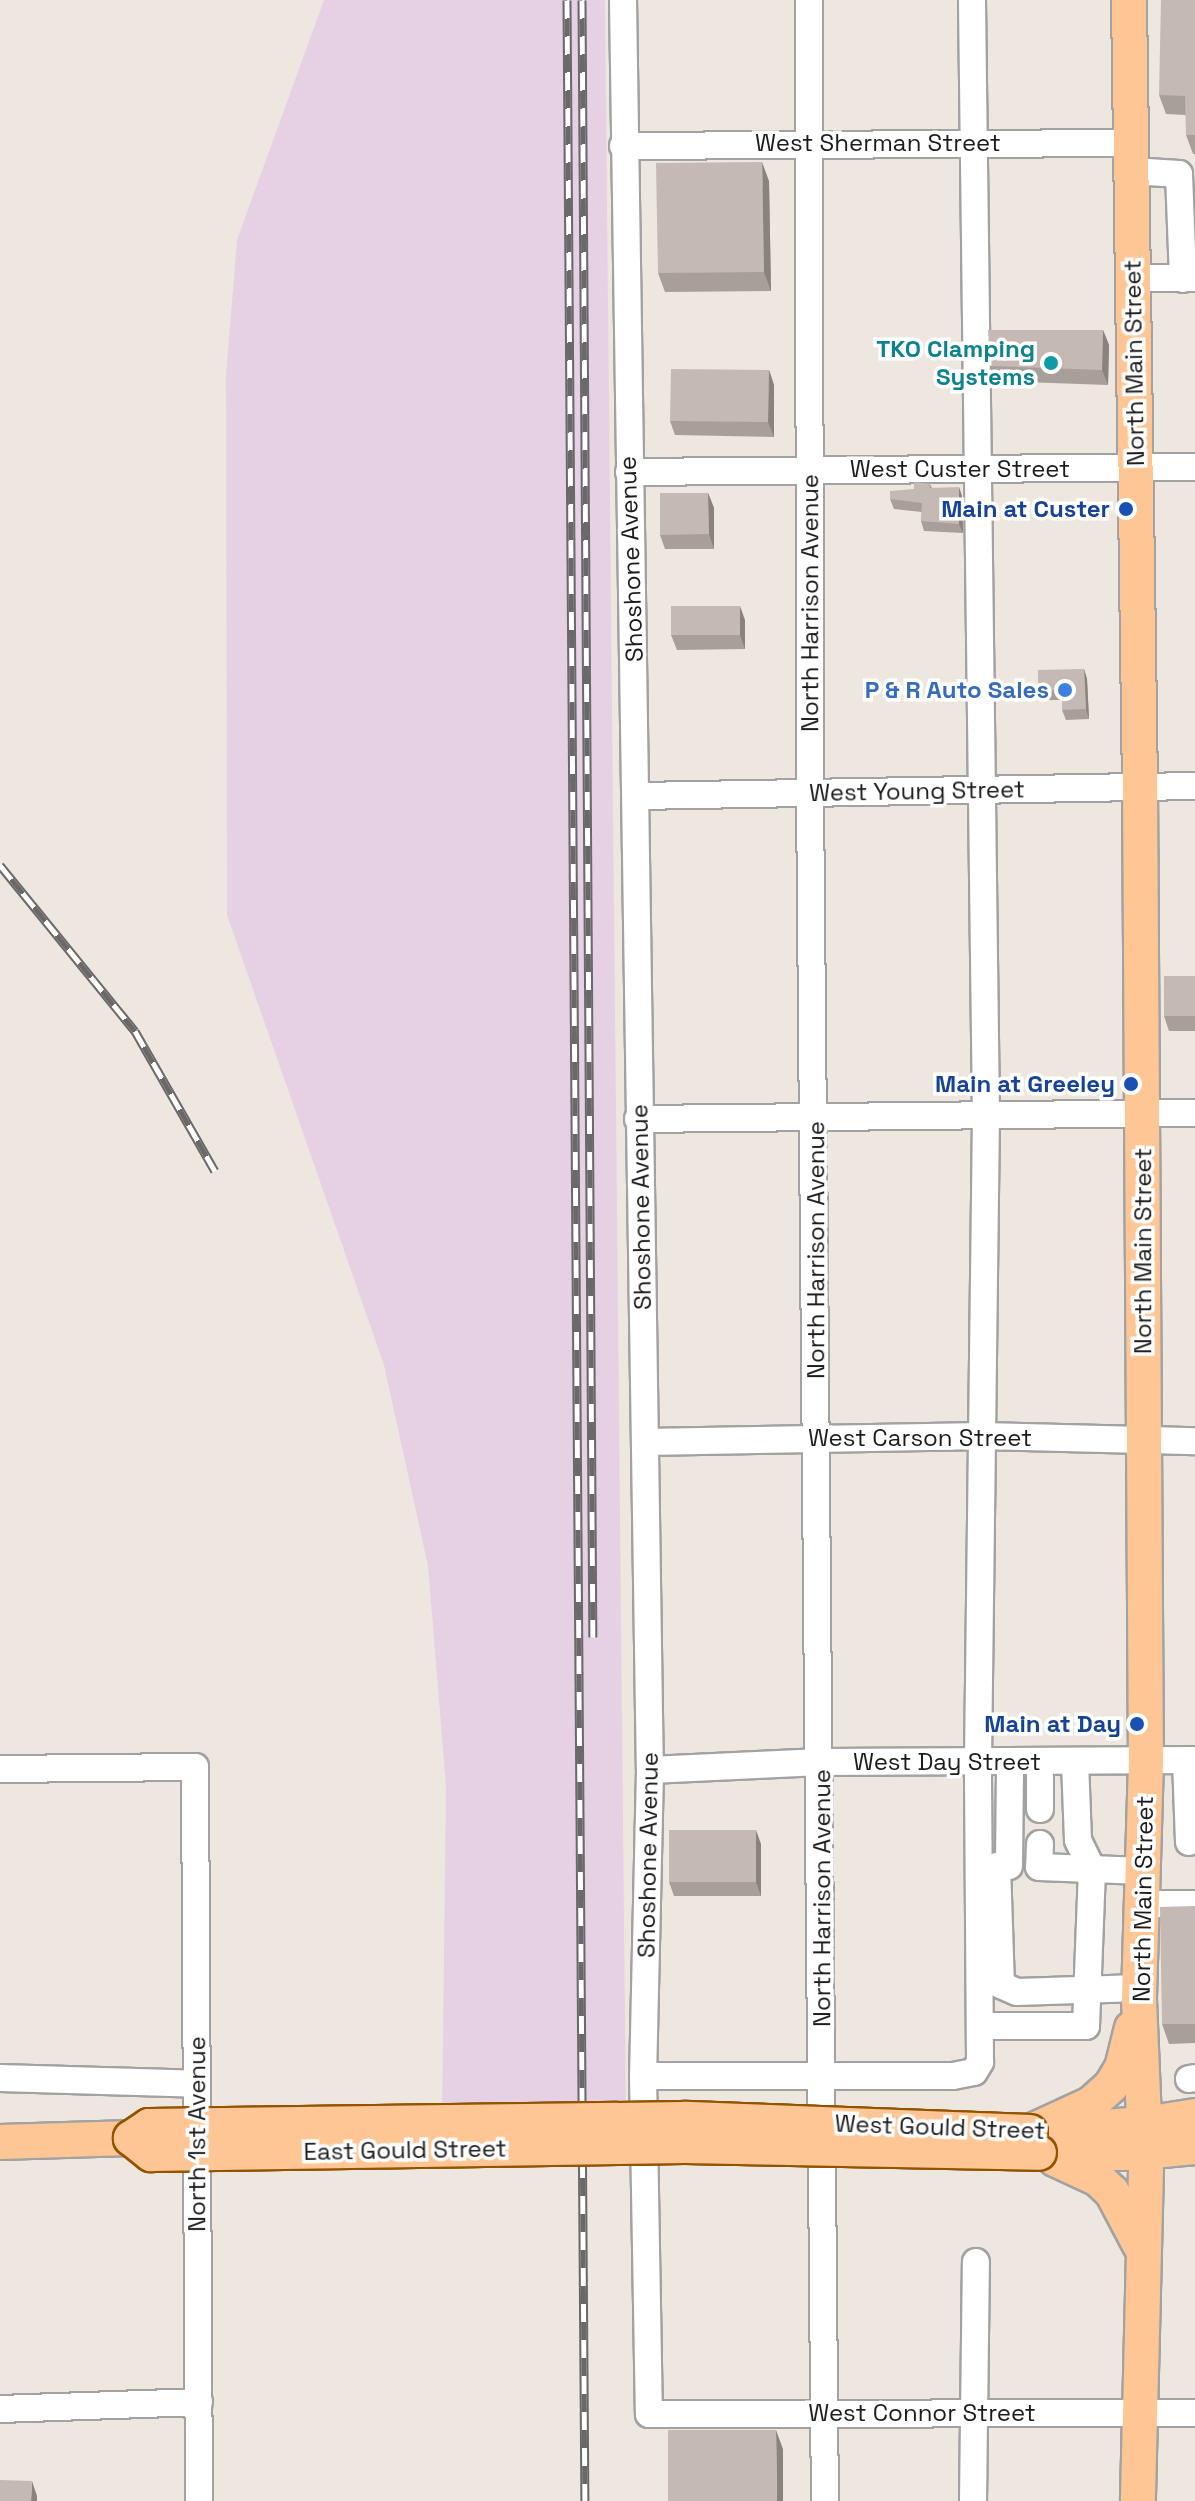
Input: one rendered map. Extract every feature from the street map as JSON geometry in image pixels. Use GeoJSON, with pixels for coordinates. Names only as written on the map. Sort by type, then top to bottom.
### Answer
{"type":"FeatureCollection","features":[{"type":"Feature","properties":{"kind":"main road","name":"North Main Street"},"geometry":{"type":"LineString","coordinates":[[1129,0],[1140,786],[1146,1761],[1139,1994],[1145,2138],[1138,2501]]}},
{"type":"Feature","properties":{"kind":"main road"},"geometry":{"type":"LineString","coordinates":[[1139,1994],[1122,2068],[1111,2086],[1091,2104],[1034,2143],[1098,2179],[1112,2192],[1126,2212],[1143,2253]]}},
{"type":"Feature","properties":{"kind":"main road","name":"West Gould Street"},"geometry":{"type":"LineString","coordinates":[[1145,2138],[1195,2116]]}},
{"type":"Feature","properties":{"kind":"main road","name":"East Gould Street"},"geometry":{"type":"LineString","coordinates":[[0,2142],[131,2138],[149,2126],[685,2132]]}},
{"type":"Feature","properties":{"kind":"main road","name":"West Gould Street"},"geometry":{"type":"LineString","coordinates":[[685,2132],[1034,2143],[1145,2138],[1195,2147]]}},
{"type":"Feature","properties":{"kind":"street","name":"Shoshone Avenue"},"geometry":{"type":"LineString","coordinates":[[623,0],[629,472],[638,796],[638,1119],[650,1770],[643,2076],[649,2414]]}},
{"type":"Feature","properties":{"kind":"street","name":"North Harrison Avenue"},"geometry":{"type":"LineString","coordinates":[[809,0],[810,792],[816,1115],[825,2501]]}},
{"type":"Feature","properties":{"kind":"street"},"geometry":{"type":"LineString","coordinates":[[972,0],[980,471],[979,792],[986,1116],[978,1761],[995,1866],[1001,1985],[1017,1992],[1089,1989],[1139,1994]]}},
{"type":"Feature","properties":{"kind":"street","name":"West Sherman Street"},"geometry":{"type":"LineString","coordinates":[[623,146],[974,143],[1132,157],[1179,174],[1189,279]]}},
{"type":"Feature","properties":{"kind":"street"},"geometry":{"type":"LineString","coordinates":[[1133,278],[1189,279]]}},
{"type":"Feature","properties":{"kind":"street","name":"West Custer Street"},"geometry":{"type":"LineString","coordinates":[[629,472],[1195,467]]}},
{"type":"Feature","properties":{"kind":"street","name":"West Young Street"},"geometry":{"type":"LineString","coordinates":[[638,796],[1195,786]]}},
{"type":"Feature","properties":{"kind":"street"},"geometry":{"type":"LineString","coordinates":[[638,1119],[1195,1113]]}},
{"type":"Feature","properties":{"kind":"street","name":"West Carson Street"},"geometry":{"type":"LineString","coordinates":[[645,1442],[983,1436],[1195,1441]]}},
{"type":"Feature","properties":{"kind":"street"},"geometry":{"type":"LineString","coordinates":[[1143,1873],[1192,1842],[1190,1760]]}},
{"type":"Feature","properties":{"kind":"street","name":"West Day Street"},"geometry":{"type":"LineString","coordinates":[[650,1770],[821,1762],[1190,1760]]}},
{"type":"Feature","properties":{"kind":"street"},"geometry":{"type":"LineString","coordinates":[[643,2076],[824,2078],[953,2076],[974,2072],[980,2062],[980,2026],[995,1866],[1010,1762]]}},
{"type":"Feature","properties":{"kind":"street"},"geometry":{"type":"LineString","coordinates":[[1040,1762],[1040,1809]]}},
{"type":"Feature","properties":{"kind":"street"},"geometry":{"type":"LineString","coordinates":[[980,2026],[1086,2026],[1092,1869],[1078,1840],[1075,1762]]}},
{"type":"Feature","properties":{"kind":"street","name":"North 1st Avenue"},"geometry":{"type":"LineString","coordinates":[[0,1769],[195,1767],[199,2501]]}},
{"type":"Feature","properties":{"kind":"street"},"geometry":{"type":"LineString","coordinates":[[995,1866],[1040,1856],[1092,1869],[1143,1873],[1195,1904]]}},
{"type":"Feature","properties":{"kind":"street"},"geometry":{"type":"LineString","coordinates":[[0,2078],[197,2084]]}},
{"type":"Feature","properties":{"kind":"street"},"geometry":{"type":"LineString","coordinates":[[973,2501],[971,2414],[976,2262]]}},
{"type":"Feature","properties":{"kind":"street"},"geometry":{"type":"LineString","coordinates":[[0,2409],[199,2402]]}},
{"type":"Feature","properties":{"kind":"street","name":"West Connor Street"},"geometry":{"type":"LineString","coordinates":[[649,2414],[824,2411],[1195,2413]]}},
{"type":"Feature","properties":{"kind":"shaded area"},"geometry":{"type":"Polygon","coordinates":[[[324,0],[605,0],[626,2119],[442,2122],[446,1786],[428,1566],[384,1365],[227,915],[226,375],[237,240],[324,0]]]}},
{"type":"Feature","properties":{"kind":"building"},"geometry":{"type":"Polygon","coordinates":[[[1161,0],[1195,0],[1195,135],[1186,135],[1185,96],[1159,95],[1161,0]]]}},
{"type":"Feature","properties":{"kind":"building"},"geometry":{"type":"Polygon","coordinates":[[[762,162],[764,272],[658,273],[656,163],[762,162]]]}},
{"type":"Feature","properties":{"kind":"building"},"geometry":{"type":"Polygon","coordinates":[[[988,330],[1103,330],[1102,370],[990,366],[988,330]]]}},
{"type":"Feature","properties":{"kind":"building"},"geometry":{"type":"Polygon","coordinates":[[[671,369],[769,370],[768,422],[670,421],[671,369]]]}},
{"type":"Feature","properties":{"kind":"building"},"geometry":{"type":"Polygon","coordinates":[[[914,482],[930,484],[930,488],[959,487],[959,524],[921,521],[922,503],[890,499],[890,491],[914,489],[914,482]]]}},
{"type":"Feature","properties":{"kind":"building"},"geometry":{"type":"Polygon","coordinates":[[[660,493],[708,493],[709,534],[660,535],[660,493]]]}},
{"type":"Feature","properties":{"kind":"building"},"geometry":{"type":"Polygon","coordinates":[[[671,606],[740,606],[740,635],[671,635],[671,606]]]}},
{"type":"Feature","properties":{"kind":"building","name":"P & R Auto Sales"},"geometry":{"type":"Polygon","coordinates":[[[1084,669],[1086,709],[1062,710],[1062,690],[1038,690],[1038,670],[1084,669]]]}},
{"type":"Feature","properties":{"kind":"building"},"geometry":{"type":"Polygon","coordinates":[[[1164,976],[1195,976],[1195,1016],[1164,1016],[1164,976]]]}},
{"type":"Feature","properties":{"kind":"building"},"geometry":{"type":"Polygon","coordinates":[[[669,1830],[756,1830],[756,1882],[669,1882],[669,1830]]]}},
{"type":"Feature","properties":{"kind":"building"},"geometry":{"type":"Polygon","coordinates":[[[1195,1906],[1195,2024],[1162,2024],[1160,1907],[1195,1906]]]}},
{"type":"Feature","properties":{"kind":"building"},"geometry":{"type":"Polygon","coordinates":[[[668,2430],[776,2430],[777,2501],[668,2501],[668,2430]]]}},
{"type":"Feature","properties":{"kind":"building"},"geometry":{"type":"Polygon","coordinates":[[[0,2480],[32,2481],[31,2501],[0,2501],[0,2480]]]}},
{"type":"Feature","properties":{"kind":"railway"},"geometry":{"type":"LineString","coordinates":[[567,0],[585,2501]]}},
{"type":"Feature","properties":{"kind":"railway"},"geometry":{"type":"LineString","coordinates":[[582,0],[593,1637]]}},
{"type":"Feature","properties":{"kind":"railway"},"geometry":{"type":"LineString","coordinates":[[0,865],[135,1031],[215,1171]]}},
{"type":"Feature","properties":{"kind":"place","name":"TKO Clamping Systems"},"geometry":{"type":"Point","coordinates":[1051,363]}},
{"type":"Feature","properties":{"kind":"place","name":"Main at Custer"},"geometry":{"type":"Point","coordinates":[1126,509]}},
{"type":"Feature","properties":{"kind":"place","name":"P & R Auto Sales"},"geometry":{"type":"Point","coordinates":[1065,690]}},
{"type":"Feature","properties":{"kind":"place","name":"Main at Greeley"},"geometry":{"type":"Point","coordinates":[1131,1084]}},
{"type":"Feature","properties":{"kind":"place","name":"Main at Day"},"geometry":{"type":"Point","coordinates":[1137,1724]}}]}
